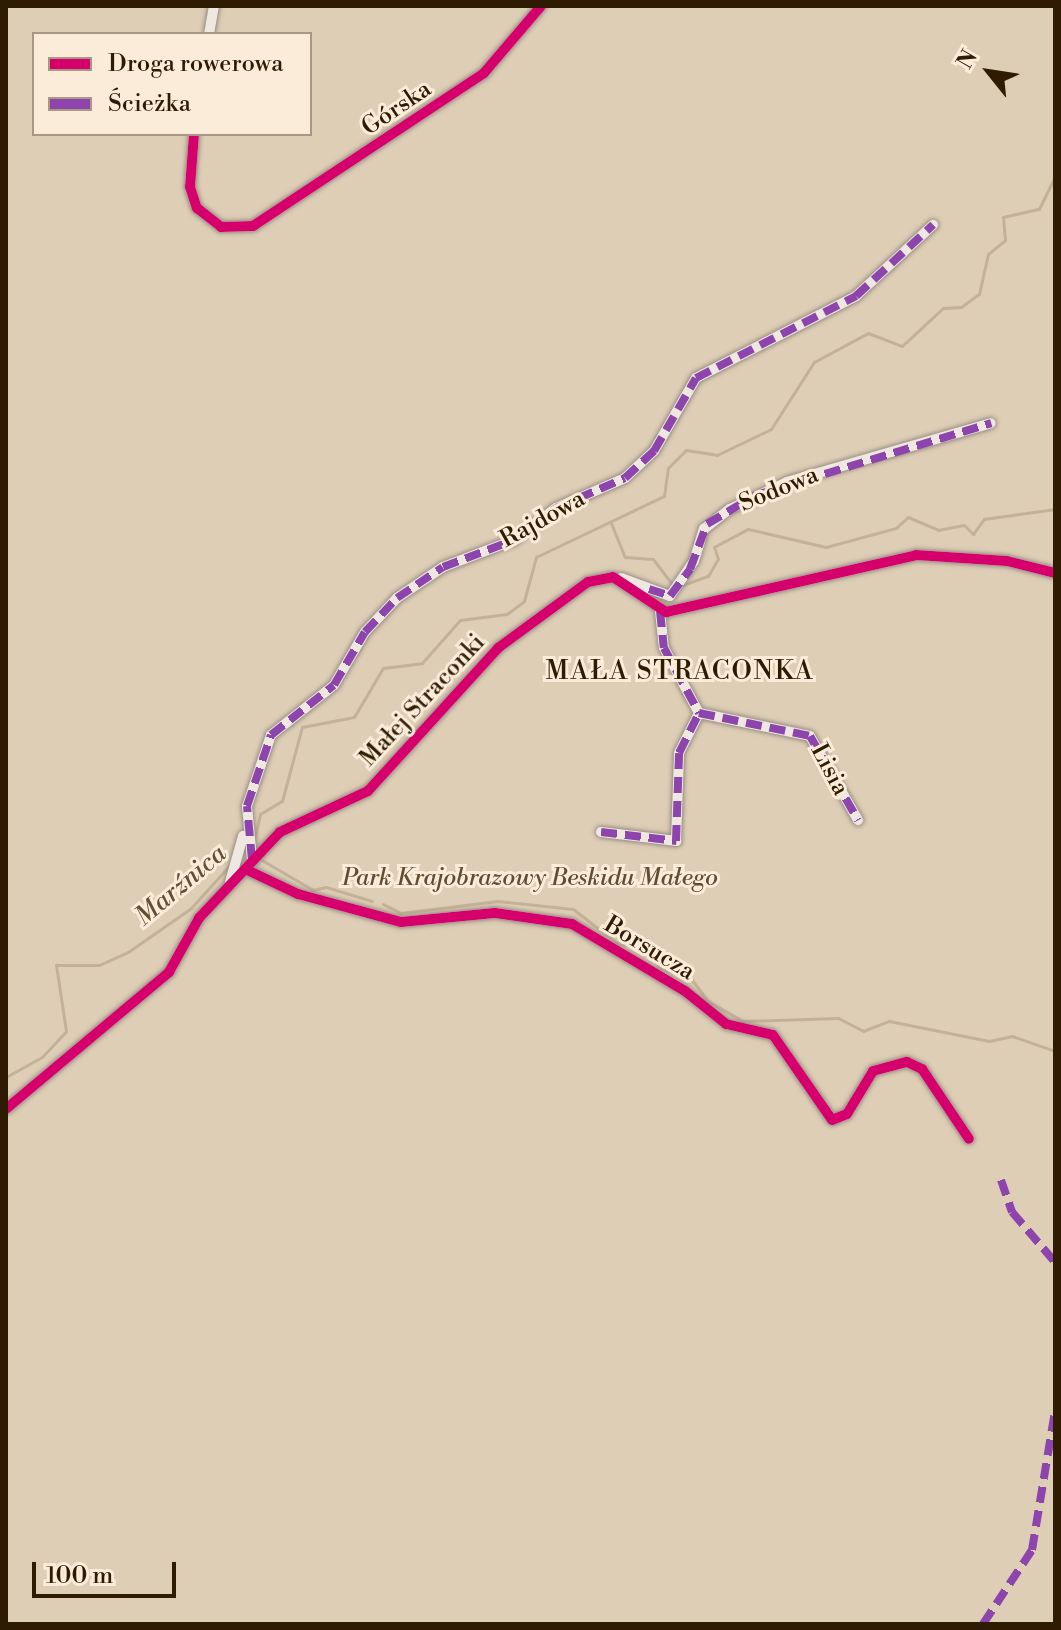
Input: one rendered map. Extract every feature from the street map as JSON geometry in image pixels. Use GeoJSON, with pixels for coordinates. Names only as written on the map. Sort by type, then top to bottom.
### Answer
{"type":"FeatureCollection","features":[{"type":"Feature","properties":{"kind":"street"},"geometry":{"type":"LineString","coordinates":[[209,32],[214,6]]}},
{"type":"Feature","properties":{"kind":"street","name":"Górska"},"geometry":{"type":"LineString","coordinates":[[194,136],[190,187],[197,208],[221,227],[253,226],[484,73],[541,6]]}},
{"type":"Feature","properties":{"kind":"street","name":"Rajdowa"},"geometry":{"type":"LineString","coordinates":[[230,884],[271,735],[334,685],[397,598],[443,567],[514,540],[556,508],[625,478],[654,451],[696,378],[856,296],[933,225]]}},
{"type":"Feature","properties":{"kind":"street","name":"Sodowa"},"geometry":{"type":"LineString","coordinates":[[613,577],[672,593],[686,576],[707,524],[756,495],[991,423]]}},
{"type":"Feature","properties":{"kind":"street"},"geometry":{"type":"LineString","coordinates":[[660,611],[916,555],[1007,561],[1055,573]]}},
{"type":"Feature","properties":{"kind":"street"},"geometry":{"type":"LineString","coordinates":[[601,832],[676,841],[679,753],[699,713],[664,648],[660,611],[613,577]]}},
{"type":"Feature","properties":{"kind":"street","name":"Małej Straconki"},"geometry":{"type":"LineString","coordinates":[[6,1109],[169,972],[230,884],[249,862],[292,824],[368,791],[498,648],[588,582],[613,577]]}},
{"type":"Feature","properties":{"kind":"street","name":"Lisia"},"geometry":{"type":"LineString","coordinates":[[699,713],[810,736],[858,820]]}},
{"type":"Feature","properties":{"kind":"street","name":"Rajdowa"},"geometry":{"type":"LineString","coordinates":[[246,833],[249,862]]}},
{"type":"Feature","properties":{"kind":"street","name":"Borsucza"},"geometry":{"type":"LineString","coordinates":[[249,862],[298,894],[401,922],[495,913],[572,924],[685,991],[726,1024],[773,1035],[832,1120],[847,1114],[873,1071],[907,1062],[922,1069],[969,1139]]}},
{"type":"Feature","properties":{"kind":"green space","name":"Park Krajobrazowy Beskidu Małego"},"geometry":{"type":"Polygon","coordinates":[[[6,6],[1055,6],[1055,1624],[6,1624],[6,6]]]}},
{"type":"Feature","properties":{"kind":"waterway","name":"Marźnica"},"geometry":{"type":"LineString","coordinates":[[1055,129],[1055,138]]}},
{"type":"Feature","properties":{"kind":"waterway","name":"Marźnica"},"geometry":{"type":"LineString","coordinates":[[255,836],[260,814],[282,801],[302,727],[354,717],[383,668],[422,663],[460,620],[507,614],[524,601],[536,557],[664,496],[668,468],[686,450],[717,455],[771,429],[814,362],[868,333],[902,346],[943,308],[961,307],[979,294],[988,254],[1005,240],[1003,217],[1039,209],[1055,176]]}},
{"type":"Feature","properties":{"kind":"waterway"},"geometry":{"type":"LineString","coordinates":[[680,586],[708,576],[718,559],[714,547],[748,529],[826,547],[896,528],[908,517],[938,530],[964,525],[973,534],[984,519],[1055,509]]}},
{"type":"Feature","properties":{"kind":"waterway"},"geometry":{"type":"LineString","coordinates":[[611,523],[625,557],[653,559],[672,584]]}},
{"type":"Feature","properties":{"kind":"waterway"},"geometry":{"type":"LineString","coordinates":[[260,859],[313,890],[326,887],[372,901]]}},
{"type":"Feature","properties":{"kind":"waterway","name":"Marźnica"},"geometry":{"type":"LineString","coordinates":[[6,1077],[42,1057],[66,1031],[56,965],[99,965],[128,952],[191,908],[230,865]]}},
{"type":"Feature","properties":{"kind":"waterway"},"geometry":{"type":"LineString","coordinates":[[383,904],[401,913],[497,901],[573,909],[617,943],[651,951],[658,967],[692,980],[708,1001],[742,1021],[838,1018],[863,1031],[889,1021],[989,1041],[1012,1036],[1055,1051]]}},
{"type":"Feature","properties":{"kind":"marked path"},"geometry":{"type":"LineString","coordinates":[[252,860],[247,806],[271,735],[334,685],[365,632],[397,598],[443,567],[514,540],[556,508],[625,478],[654,451],[696,378],[856,296],[933,225]]}},
{"type":"Feature","properties":{"kind":"marked path"},"geometry":{"type":"LineString","coordinates":[[649,589],[670,596],[690,569],[707,524],[756,495],[991,423]]}},
{"type":"Feature","properties":{"kind":"marked path"},"geometry":{"type":"LineString","coordinates":[[660,611],[664,648],[699,713],[810,736],[858,820]]}},
{"type":"Feature","properties":{"kind":"marked path"},"geometry":{"type":"LineString","coordinates":[[601,832],[676,841],[679,753],[699,713]]}},
{"type":"Feature","properties":{"kind":"marked path"},"geometry":{"type":"LineString","coordinates":[[1001,1180],[1012,1212],[1055,1262]]}},
{"type":"Feature","properties":{"kind":"marked path"},"geometry":{"type":"LineString","coordinates":[[983,1624],[1032,1550],[1055,1411]]}},
{"type":"Feature","properties":{"kind":"cycle path"},"geometry":{"type":"LineString","coordinates":[[194,136],[190,187],[197,208],[221,227],[253,226],[484,73],[541,6]]}},
{"type":"Feature","properties":{"kind":"cycle path"},"geometry":{"type":"LineString","coordinates":[[6,1109],[169,972],[199,918],[280,832],[368,791],[498,648],[588,582],[613,577],[666,612],[916,555],[1007,561],[1055,573]]}},
{"type":"Feature","properties":{"kind":"cycle path"},"geometry":{"type":"LineString","coordinates":[[245,869],[298,894],[401,922],[495,913],[572,924],[685,991],[726,1024],[773,1035],[832,1120],[847,1114],[873,1071],[907,1062],[922,1069],[969,1139]]}},
{"type":"Feature","properties":{"kind":"district","name":"MAŁA STRACONKA"},"geometry":{"type":"Point","coordinates":[680,672]}}]}
